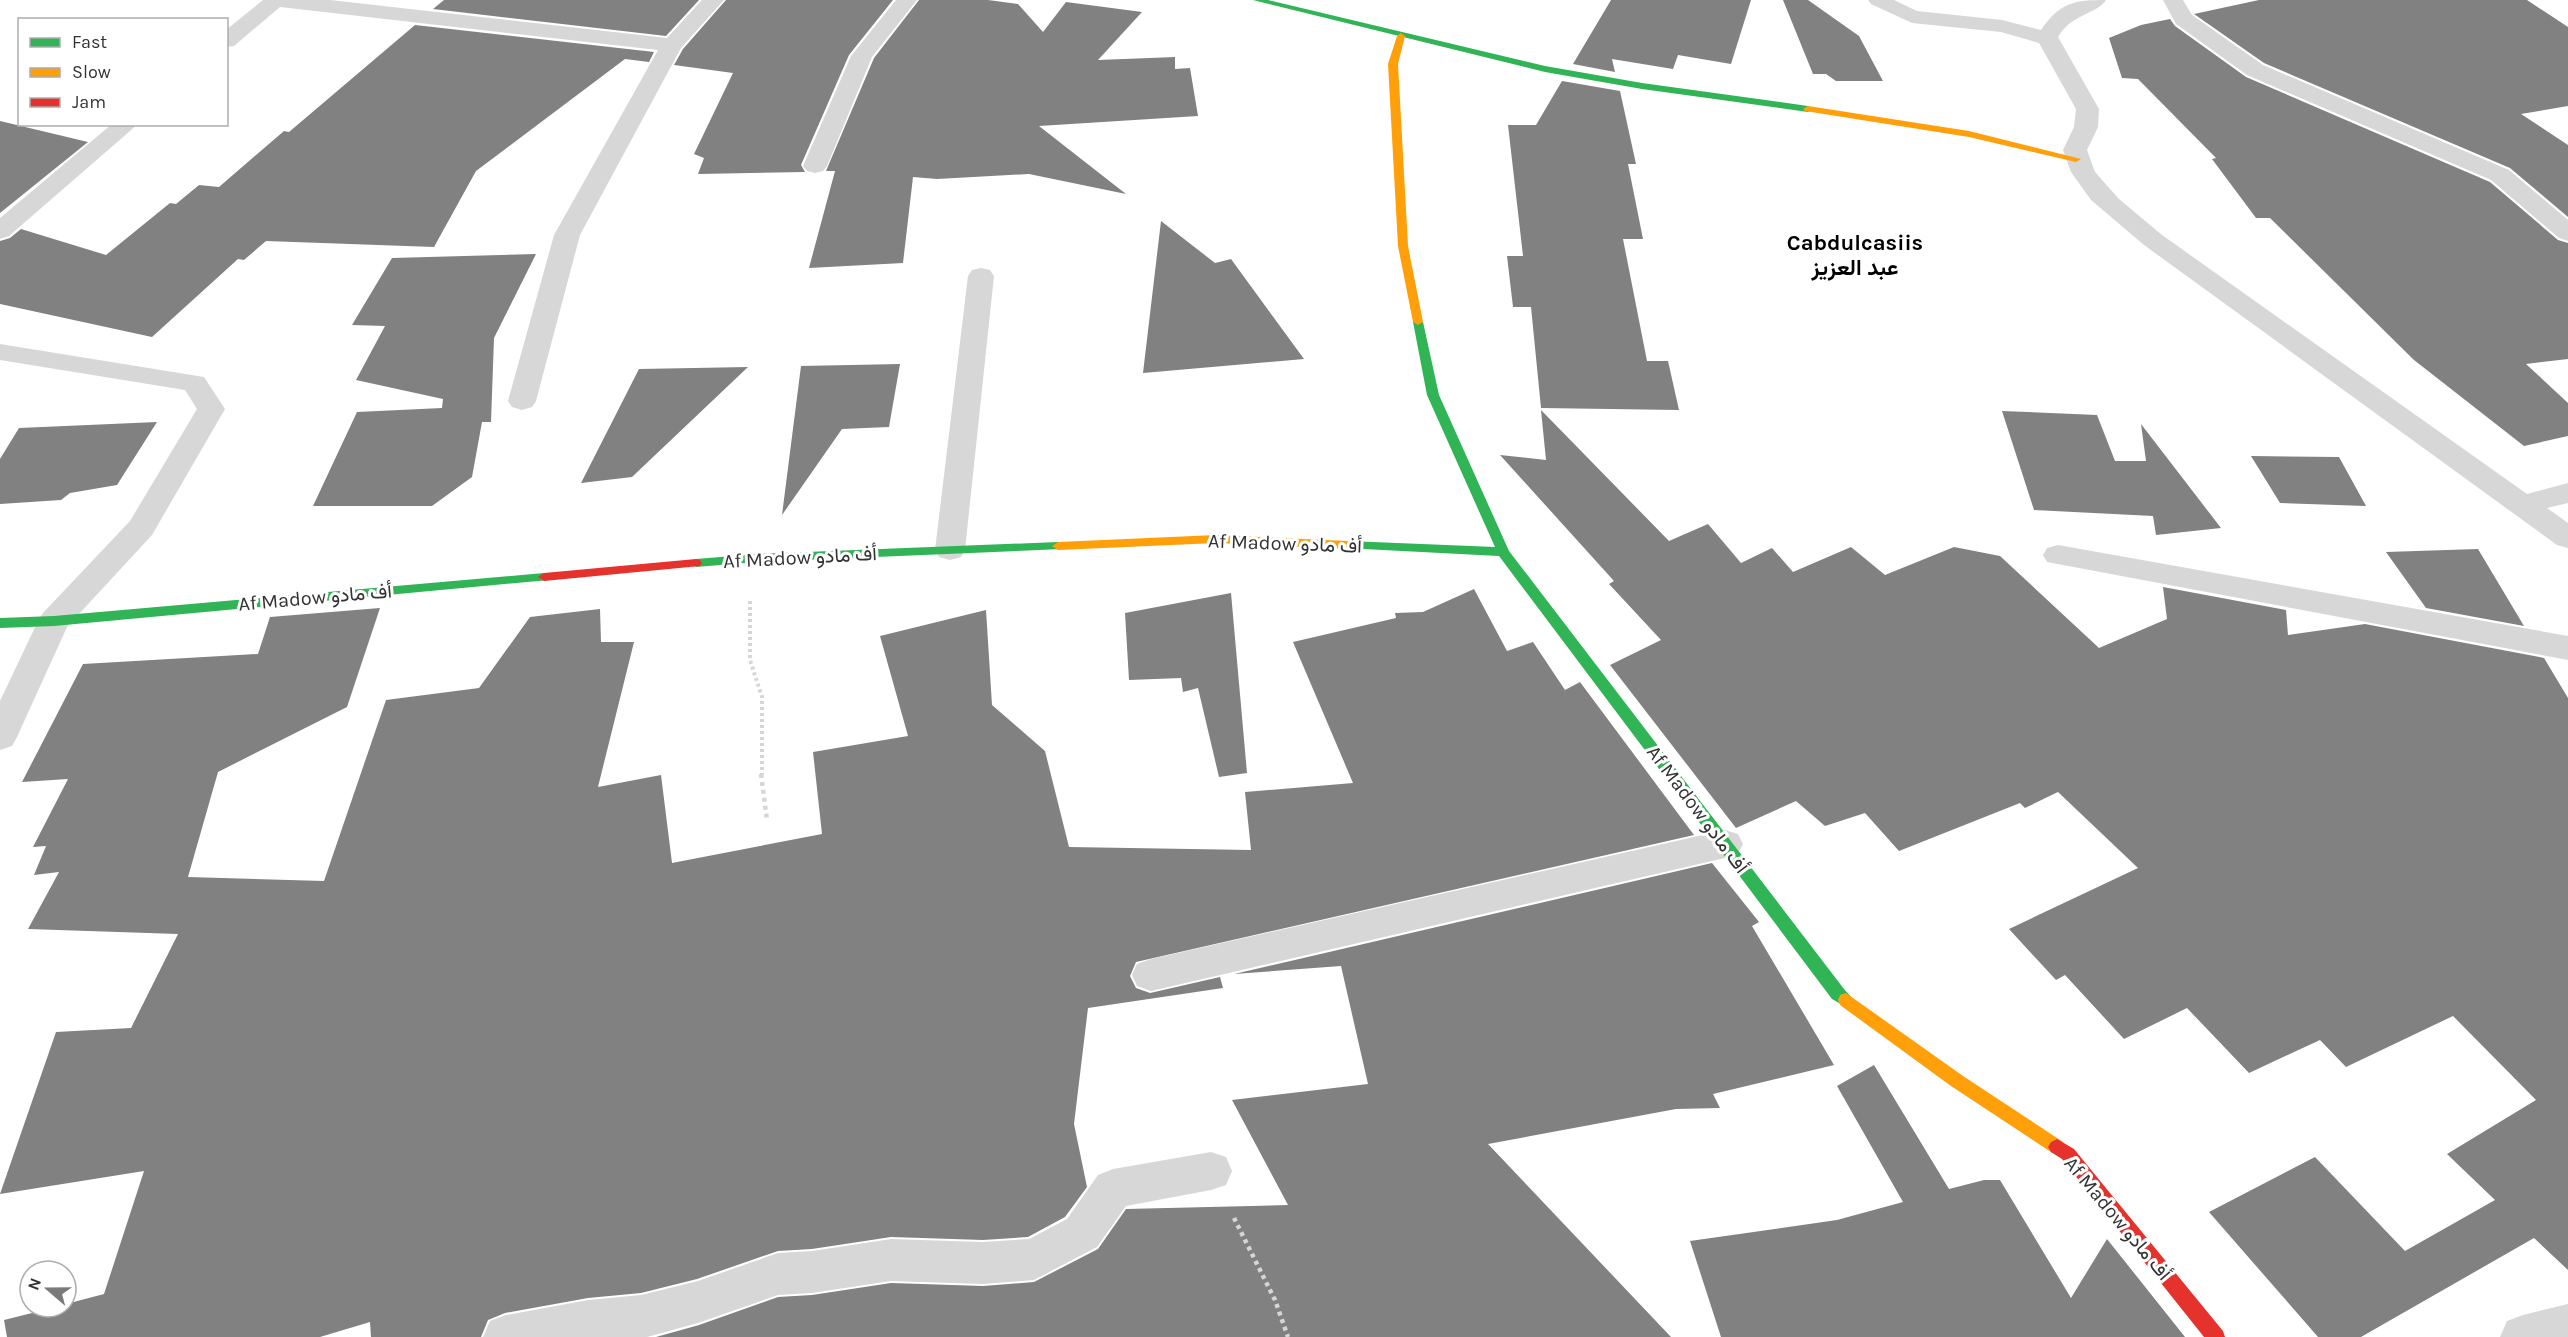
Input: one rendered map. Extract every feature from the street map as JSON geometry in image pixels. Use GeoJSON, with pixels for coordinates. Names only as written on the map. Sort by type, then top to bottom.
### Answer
{"type":"FeatureCollection","features":[{"type":"Feature","properties":{"kind":"street"},"geometry":{"type":"LineString","coordinates":[[228,40],[275,0],[672,45]]}},
{"type":"Feature","properties":{"kind":"street"},"geometry":{"type":"LineString","coordinates":[[522,401],[567,235],[672,45],[714,0]]}},
{"type":"Feature","properties":{"kind":"street"},"geometry":{"type":"LineString","coordinates":[[815,166],[862,56],[907,0]]}},
{"type":"Feature","properties":{"kind":"street"},"geometry":{"type":"LineString","coordinates":[[1257,0],[1515,63],[1581,76],[1911,125],[2020,144],[2076,159]]}},
{"type":"Feature","properties":{"kind":"street"},"geometry":{"type":"LineString","coordinates":[[1878,0],[1912,17],[2002,26],[2047,38],[2057,49],[2062,65],[2077,85],[2086,106],[2086,127],[2077,139],[2076,159],[2088,180],[2111,204],[2153,240],[2568,538]]}},
{"type":"Feature","properties":{"kind":"street"},"geometry":{"type":"LineString","coordinates":[[2047,38],[2054,23],[2096,0]]}},
{"type":"Feature","properties":{"kind":"street"},"geometry":{"type":"LineString","coordinates":[[2173,0],[2184,19],[2255,70],[2500,176],[2568,233]]}},
{"type":"Feature","properties":{"kind":"street"},"geometry":{"type":"LineString","coordinates":[[1401,36],[1393,63],[1405,258],[1433,395],[1503,552]]}},
{"type":"Feature","properties":{"kind":"street"},"geometry":{"type":"LineString","coordinates":[[0,231],[125,126]]}},
{"type":"Feature","properties":{"kind":"street"},"geometry":{"type":"LineString","coordinates":[[951,550],[981,276]]}},
{"type":"Feature","properties":{"kind":"street"},"geometry":{"type":"LineString","coordinates":[[0,352],[194,383],[211,409],[141,528],[54,621],[0,737]]}},
{"type":"Feature","properties":{"kind":"street"},"geometry":{"type":"LineString","coordinates":[[2524,505],[2568,493]]}},
{"type":"Feature","properties":{"kind":"street","name":"Af Madow أف مادو"},"geometry":{"type":"LineString","coordinates":[[0,623],[54,621],[756,558],[1216,539],[1503,552],[1838,994],[1957,1081],[2068,1154],[2216,1337]]}},
{"type":"Feature","properties":{"kind":"street"},"geometry":{"type":"LineString","coordinates":[[2058,555],[2568,648]]}},
{"type":"Feature","properties":{"kind":"street"},"geometry":{"type":"LineString","coordinates":[[1151,975],[1725,844]]}},
{"type":"Feature","properties":{"kind":"street"},"geometry":{"type":"LineString","coordinates":[[506,1337],[588,1323],[641,1317],[698,1302],[778,1274],[812,1272],[891,1260],[983,1263],[1034,1259],[1082,1233],[1113,1189],[1211,1171]]}},
{"type":"Feature","properties":{"kind":"street"},"geometry":{"type":"LineString","coordinates":[[2523,1337],[2568,1326]]}},
{"type":"Feature","properties":{"kind":"path"},"geometry":{"type":"LineString","coordinates":[[756,558],[750,598],[750,660],[762,697],[760,762],[767,820]]}},
{"type":"Feature","properties":{"kind":"path"},"geometry":{"type":"LineString","coordinates":[[1211,1171],[1275,1300],[1288,1337]]}},
{"type":"Feature","properties":{"kind":"building"},"geometry":{"type":"Polygon","coordinates":[[[444,0],[699,0],[666,36],[433,9],[444,0]]]}},
{"type":"Feature","properties":{"kind":"building"},"geometry":{"type":"Polygon","coordinates":[[[726,0],[893,0],[849,55],[801,165],[805,172],[698,174],[704,158],[694,154],[733,73],[674,65],[683,49],[726,0]]]}},
{"type":"Feature","properties":{"kind":"building"},"geometry":{"type":"Polygon","coordinates":[[[919,0],[988,0],[1018,4],[1043,32],[1066,2],[1142,12],[1098,60],[1175,57],[1175,69],[1190,68],[1198,116],[1039,126],[1126,194],[1029,174],[937,179],[913,177],[903,263],[809,268],[835,171],[826,171],[874,58],[919,0]]]}},
{"type":"Feature","properties":{"kind":"building"},"geometry":{"type":"Polygon","coordinates":[[[1611,0],[1751,0],[1731,64],[1678,55],[1673,69],[1612,59],[1615,72],[1573,64],[1611,0]]]}},
{"type":"Feature","properties":{"kind":"building"},"geometry":{"type":"Polygon","coordinates":[[[1783,0],[1808,0],[1859,36],[1883,81],[1836,81],[1826,74],[1813,74],[1783,0]]]}},
{"type":"Feature","properties":{"kind":"building"},"geometry":{"type":"Polygon","coordinates":[[[2259,0],[2527,0],[2568,27],[2568,106],[2521,114],[2568,145],[2568,217],[2510,168],[2264,63],[2194,14],[2259,0]]]}},
{"type":"Feature","properties":{"kind":"building"},"geometry":{"type":"Polygon","coordinates":[[[2170,19],[2175,26],[2246,77],[2490,182],[2558,240],[2568,243],[2568,359],[2526,364],[2568,403],[2568,436],[2524,446],[2414,360],[2270,218],[2256,218],[2212,159],[2216,158],[2138,79],[2122,78],[2109,38],[2141,25],[2170,19]]]}},
{"type":"Feature","properties":{"kind":"building"},"geometry":{"type":"Polygon","coordinates":[[[415,25],[654,52],[649,62],[625,59],[476,171],[434,247],[266,241],[244,260],[238,259],[152,337],[0,304],[0,241],[10,238],[21,229],[106,255],[170,203],[176,204],[199,185],[219,187],[284,131],[289,132],[415,25]]]}},
{"type":"Feature","properties":{"kind":"building"},"geometry":{"type":"Polygon","coordinates":[[[1562,81],[1620,91],[1636,164],[1628,164],[1643,239],[1623,239],[1647,361],[1668,361],[1679,410],[1541,408],[1531,307],[1513,307],[1507,256],[1523,256],[1508,125],[1536,125],[1562,81]]]}},
{"type":"Feature","properties":{"kind":"building"},"geometry":{"type":"Polygon","coordinates":[[[0,121],[88,142],[0,213],[0,121]]]}},
{"type":"Feature","properties":{"kind":"building"},"geometry":{"type":"Polygon","coordinates":[[[1161,221],[1215,263],[1231,259],[1304,359],[1143,373],[1161,221]]]}},
{"type":"Feature","properties":{"kind":"building"},"geometry":{"type":"Polygon","coordinates":[[[536,254],[494,338],[491,422],[482,422],[472,477],[432,506],[313,506],[357,412],[442,408],[443,399],[356,380],[385,326],[352,325],[392,258],[536,254]]]}},
{"type":"Feature","properties":{"kind":"building"},"geometry":{"type":"Polygon","coordinates":[[[900,364],[889,427],[842,429],[782,515],[801,366],[900,364]]]}},
{"type":"Feature","properties":{"kind":"building"},"geometry":{"type":"Polygon","coordinates":[[[748,367],[632,477],[581,483],[639,369],[748,367]]]}},
{"type":"Feature","properties":{"kind":"building"},"geometry":{"type":"Polygon","coordinates":[[[1541,410],[1669,541],[1708,524],[1741,563],[1772,548],[1793,572],[1851,547],[1885,575],[1954,547],[2000,556],[2099,648],[2167,619],[2163,587],[2286,610],[2288,635],[2365,624],[2544,658],[2568,698],[2568,1270],[2534,1238],[2361,1337],[2318,1337],[2209,1212],[2315,1157],[2405,1251],[2495,1200],[2447,1154],[2536,1100],[2453,1016],[2346,1067],[2320,1040],[2249,1073],[2187,1008],[2124,1039],[2065,975],[2056,980],[2009,929],[2138,868],[2058,792],[2025,808],[2020,803],[1899,851],[1865,813],[1825,826],[1796,801],[1736,828],[1610,665],[1661,640],[1609,584],[1614,581],[1500,455],[1546,460],[1541,410]]]}},
{"type":"Feature","properties":{"kind":"building"},"geometry":{"type":"Polygon","coordinates":[[[2002,411],[2097,415],[2115,461],[2146,461],[2141,424],[2221,528],[2156,535],[2153,516],[2034,510],[2002,411]]]}},
{"type":"Feature","properties":{"kind":"building"},"geometry":{"type":"Polygon","coordinates":[[[157,422],[117,485],[70,493],[61,500],[0,504],[0,459],[19,428],[157,422]]]}},
{"type":"Feature","properties":{"kind":"building"},"geometry":{"type":"Polygon","coordinates":[[[2251,456],[2339,457],[2366,506],[2280,503],[2251,456]]]}},
{"type":"Feature","properties":{"kind":"building"},"geometry":{"type":"Polygon","coordinates":[[[2478,549],[2524,626],[2426,608],[2386,552],[2478,549]]]}},
{"type":"Feature","properties":{"kind":"building"},"geometry":{"type":"Polygon","coordinates":[[[1474,589],[1507,651],[1533,642],[1565,690],[1580,682],[1694,835],[1136,962],[1130,976],[1136,988],[1150,993],[1220,977],[1223,988],[1088,1008],[1074,1124],[1087,1187],[1065,1217],[1028,1237],[983,1240],[891,1237],[812,1249],[778,1251],[697,1279],[641,1293],[588,1298],[505,1313],[488,1320],[481,1337],[371,1337],[370,1322],[320,1337],[7,1337],[4,1320],[18,1316],[18,1319],[78,1319],[78,1301],[104,1294],[144,1171],[0,1194],[56,1032],[131,1028],[178,934],[28,929],[59,872],[34,875],[46,846],[33,847],[68,779],[22,782],[83,664],[258,654],[270,617],[380,608],[347,707],[218,772],[188,877],[324,881],[386,700],[479,688],[530,617],[600,609],[601,642],[634,642],[598,787],[661,775],[672,863],[822,834],[813,752],[908,736],[880,636],[986,610],[992,705],[1045,751],[1069,847],[1251,850],[1245,792],[1353,783],[1293,642],[1396,618],[1395,613],[1423,612],[1474,589]]]}},
{"type":"Feature","properties":{"kind":"building"},"geometry":{"type":"Polygon","coordinates":[[[1231,593],[1247,773],[1219,777],[1198,688],[1183,692],[1181,678],[1129,680],[1125,613],[1231,593]]]}},
{"type":"Feature","properties":{"kind":"building"},"geometry":{"type":"Polygon","coordinates":[[[1712,863],[1759,922],[1752,926],[1834,1065],[1713,1094],[1720,1108],[1676,1109],[1488,1144],[1671,1337],[656,1337],[699,1325],[778,1297],[812,1295],[891,1283],[983,1286],[1034,1282],[1098,1249],[1126,1209],[1288,1205],[1232,1100],[1368,1084],[1341,966],[1234,974],[1712,863]]]}},
{"type":"Feature","properties":{"kind":"building"},"geometry":{"type":"Polygon","coordinates":[[[1874,1065],[1949,1189],[1984,1180],[2000,1180],[2071,1298],[2107,1239],[2185,1337],[1721,1337],[1690,1241],[1837,1220],[1903,1202],[1837,1086],[1874,1065]]]}},
{"type":"Feature","properties":{"kind":"traffic: fast"},"geometry":{"type":"LineString","coordinates":[[1257,0],[1545,69],[1642,86],[1808,109]]}},
{"type":"Feature","properties":{"kind":"traffic: fast"},"geometry":{"type":"LineString","coordinates":[[1418,322],[1433,395],[1503,552],[1838,994],[1846,1000]]}},
{"type":"Feature","properties":{"kind":"traffic: fast"},"geometry":{"type":"LineString","coordinates":[[1348,545],[1503,552]]}},
{"type":"Feature","properties":{"kind":"traffic: fast"},"geometry":{"type":"LineString","coordinates":[[696,563],[757,558],[1058,546]]}},
{"type":"Feature","properties":{"kind":"traffic: fast"},"geometry":{"type":"LineString","coordinates":[[0,623],[54,621],[544,577]]}},
{"type":"Feature","properties":{"kind":"traffic: slow"},"geometry":{"type":"LineString","coordinates":[[1401,36],[1393,64],[1403,246],[1418,322]]}},
{"type":"Feature","properties":{"kind":"traffic: slow"},"geometry":{"type":"LineString","coordinates":[[1808,109],[1969,134],[2076,159]]}},
{"type":"Feature","properties":{"kind":"traffic: slow"},"geometry":{"type":"LineString","coordinates":[[1058,546],[1216,539],[1348,545]]}},
{"type":"Feature","properties":{"kind":"traffic: slow"},"geometry":{"type":"LineString","coordinates":[[1846,1000],[1957,1081],[2057,1147]]}},
{"type":"Feature","properties":{"kind":"traffic: jam"},"geometry":{"type":"LineString","coordinates":[[544,577],[696,563]]}},
{"type":"Feature","properties":{"kind":"traffic: jam"},"geometry":{"type":"LineString","coordinates":[[2057,1147],[2068,1154],[2216,1337]]}},
{"type":"Feature","properties":{"kind":"district","name":"Cabdulcasiis عبد العزيز"},"geometry":{"type":"Point","coordinates":[1855,254]}}]}
